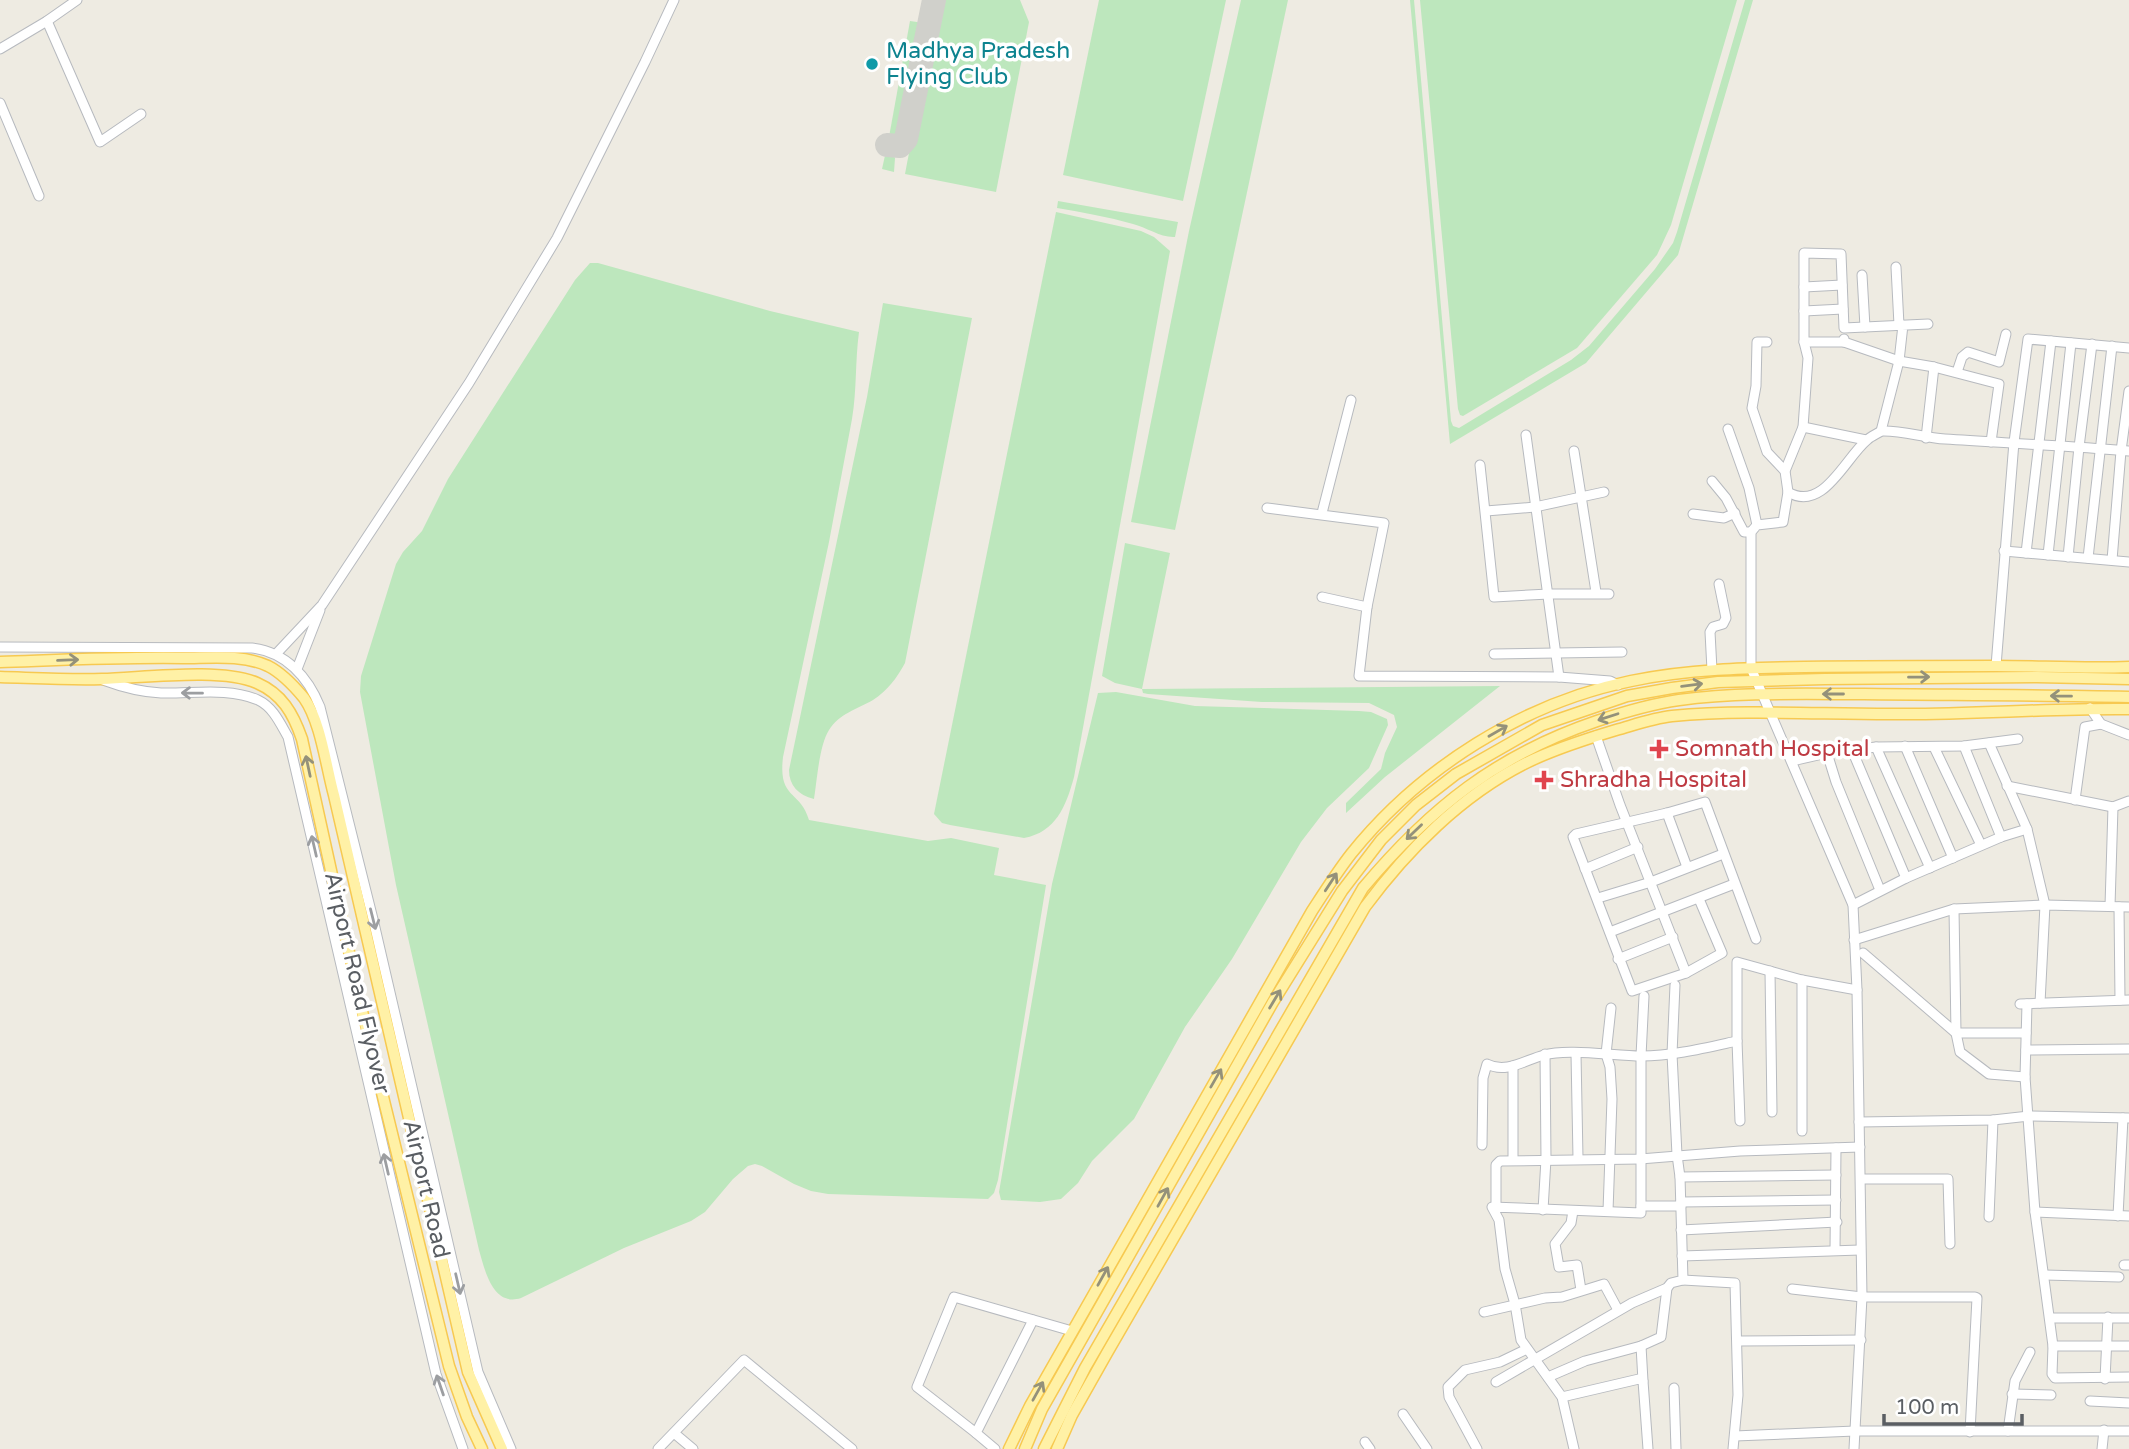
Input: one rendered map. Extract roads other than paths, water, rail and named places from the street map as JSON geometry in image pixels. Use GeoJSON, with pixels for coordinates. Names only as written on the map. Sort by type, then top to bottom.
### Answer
{"type":"FeatureCollection","features":[{"type":"Feature","properties":{"kind":"main road","name":"Airport Road"},"geometry":{"type":"LineString","coordinates":[[0,662],[225,658],[250,660],[268,667],[292,684],[312,711],[468,1372],[502,1449]]}},
{"type":"Feature","properties":{"kind":"main road"},"geometry":{"type":"LineString","coordinates":[[1009,1449],[1030,1406],[1342,891],[1381,840],[1416,805],[1456,774],[1542,725],[1644,692],[1718,682],[1953,672],[1996,666],[2129,667]]}},
{"type":"Feature","properties":{"kind":"main road"},"geometry":{"type":"LineString","coordinates":[[1025,1449],[1074,1336],[1312,911],[1352,853],[1390,811],[1422,783],[1479,743],[1534,712],[1618,685],[1673,674],[1712,670],[1751,668],[1953,672],[2125,679]]}},
{"type":"Feature","properties":{"kind":"main road","name":"Airport Road Flyover"},"geometry":{"type":"LineString","coordinates":[[100,679],[232,676],[254,681],[271,690],[295,718],[302,739],[362,1011],[449,1366],[467,1417],[482,1449]]}},
{"type":"Feature","properties":{"kind":"main road"},"geometry":{"type":"LineString","coordinates":[[0,677],[100,679]]}},
{"type":"Feature","properties":{"kind":"main road"},"geometry":{"type":"LineString","coordinates":[[1057,1449],[1090,1371],[1363,888],[1417,828],[1487,772],[1536,744],[1566,732],[1648,705],[1716,696],[2127,701]]}},
{"type":"Feature","properties":{"kind":"main road"},"geometry":{"type":"LineString","coordinates":[[1044,1449],[1064,1406],[1090,1371],[1365,907],[1399,862],[1461,806],[1513,770],[1542,755],[1596,736],[1672,716],[1908,714],[2090,708],[2127,701]]}},
{"type":"Feature","properties":{"kind":"street"},"geometry":{"type":"LineString","coordinates":[[0,48],[77,0]]}},
{"type":"Feature","properties":{"kind":"street"},"geometry":{"type":"LineString","coordinates":[[276,654],[322,605],[470,383],[556,237],[674,0]]}},
{"type":"Feature","properties":{"kind":"street"},"geometry":{"type":"LineString","coordinates":[[47,21],[100,142],[141,114]]}},
{"type":"Feature","properties":{"kind":"street"},"geometry":{"type":"LineString","coordinates":[[0,103],[39,196]]}},
{"type":"Feature","properties":{"kind":"street"},"geometry":{"type":"LineString","coordinates":[[1712,481],[1726,498],[1744,532],[1783,522],[1787,492],[1785,471],[1803,427],[1808,358],[1804,342],[1804,253],[1842,254],[1844,342]]}},
{"type":"Feature","properties":{"kind":"street"},"geometry":{"type":"LineString","coordinates":[[1881,431],[1899,361],[1901,325],[1896,267]]}},
{"type":"Feature","properties":{"kind":"street"},"geometry":{"type":"LineString","coordinates":[[1862,275],[1865,327]]}},
{"type":"Feature","properties":{"kind":"street"},"geometry":{"type":"LineString","coordinates":[[1804,287],[1842,285]]}},
{"type":"Feature","properties":{"kind":"street"},"geometry":{"type":"LineString","coordinates":[[1804,312],[1843,309]]}},
{"type":"Feature","properties":{"kind":"street"},"geometry":{"type":"LineString","coordinates":[[1844,328],[1928,324]]}},
{"type":"Feature","properties":{"kind":"street"},"geometry":{"type":"LineString","coordinates":[[1957,372],[1962,357],[1968,352],[1999,362],[2006,334]]}},
{"type":"Feature","properties":{"kind":"street"},"geometry":{"type":"LineString","coordinates":[[1996,666],[2014,442],[2028,339],[2129,348]]}},
{"type":"Feature","properties":{"kind":"street"},"geometry":{"type":"LineString","coordinates":[[1767,342],[1757,341],[1756,386],[1752,408],[1767,452],[1785,471]]}},
{"type":"Feature","properties":{"kind":"street"},"geometry":{"type":"LineString","coordinates":[[2026,553],[2051,341]]}},
{"type":"Feature","properties":{"kind":"street"},"geometry":{"type":"LineString","coordinates":[[1804,342],[1844,342],[1899,361],[1957,372],[1998,384],[1991,442]]}},
{"type":"Feature","properties":{"kind":"street"},"geometry":{"type":"LineString","coordinates":[[2048,555],[2071,342]]}},
{"type":"Feature","properties":{"kind":"street"},"geometry":{"type":"LineString","coordinates":[[2068,557],[2092,344]]}},
{"type":"Feature","properties":{"kind":"street"},"geometry":{"type":"LineString","coordinates":[[2088,558],[2112,346]]}},
{"type":"Feature","properties":{"kind":"street"},"geometry":{"type":"LineString","coordinates":[[1926,438],[1934,367]]}},
{"type":"Feature","properties":{"kind":"street"},"geometry":{"type":"LineString","coordinates":[[2112,560],[2129,391]]}},
{"type":"Feature","properties":{"kind":"street"},"geometry":{"type":"LineString","coordinates":[[1322,513],[1351,400]]}},
{"type":"Feature","properties":{"kind":"street"},"geometry":{"type":"LineString","coordinates":[[1803,427],[1866,440]]}},
{"type":"Feature","properties":{"kind":"street"},"geometry":{"type":"LineString","coordinates":[[1728,429],[1749,488],[1754,529],[1751,668],[1853,905],[1862,1297],[1854,1449]]}},
{"type":"Feature","properties":{"kind":"street"},"geometry":{"type":"LineString","coordinates":[[1787,492],[1796,497],[1808,496],[1828,486],[1866,440],[1881,431],[1893,430],[1926,438],[2125,451]]}},
{"type":"Feature","properties":{"kind":"street"},"geometry":{"type":"LineString","coordinates":[[1527,435],[1559,677]]}},
{"type":"Feature","properties":{"kind":"street"},"geometry":{"type":"LineString","coordinates":[[1574,451],[1596,592]]}},
{"type":"Feature","properties":{"kind":"street"},"geometry":{"type":"LineString","coordinates":[[1480,465],[1494,597],[1596,592],[1609,594]]}},
{"type":"Feature","properties":{"kind":"street"},"geometry":{"type":"LineString","coordinates":[[1486,511],[1535,507],[1604,492]]}},
{"type":"Feature","properties":{"kind":"street"},"geometry":{"type":"LineString","coordinates":[[1267,508],[1384,523],[1367,607],[1359,676],[1559,677],[1610,681],[1618,685]]}},
{"type":"Feature","properties":{"kind":"street"},"geometry":{"type":"LineString","coordinates":[[1693,514],[1724,518],[1735,513]]}},
{"type":"Feature","properties":{"kind":"street"},"geometry":{"type":"LineString","coordinates":[[2004,551],[2129,562]]}},
{"type":"Feature","properties":{"kind":"street"},"geometry":{"type":"LineString","coordinates":[[1712,670],[1710,632],[1713,627],[1723,624],[1726,618],[1719,583]]}},
{"type":"Feature","properties":{"kind":"street"},"geometry":{"type":"LineString","coordinates":[[1322,597],[1367,607]]}},
{"type":"Feature","properties":{"kind":"street"},"geometry":{"type":"LineString","coordinates":[[297,669],[322,605]]}},
{"type":"Feature","properties":{"kind":"street"},"geometry":{"type":"LineString","coordinates":[[0,647],[246,647],[276,654],[297,669],[314,692],[373,919],[478,1372],[511,1449]]}},
{"type":"Feature","properties":{"kind":"street"},"geometry":{"type":"LineString","coordinates":[[1494,654],[1622,652]]}},
{"type":"Feature","properties":{"kind":"street"},"geometry":{"type":"LineString","coordinates":[[100,679],[127,689],[229,693],[258,700],[271,709],[288,737],[436,1374],[463,1449]]}},
{"type":"Feature","properties":{"kind":"street"},"geometry":{"type":"LineString","coordinates":[[2090,708],[2101,724]]}},
{"type":"Feature","properties":{"kind":"street"},"geometry":{"type":"LineString","coordinates":[[2075,800],[2085,727],[2101,724],[2129,735]]}},
{"type":"Feature","properties":{"kind":"street"},"geometry":{"type":"LineString","coordinates":[[1596,736],[1686,973]]}},
{"type":"Feature","properties":{"kind":"street"},"geometry":{"type":"LineString","coordinates":[[1792,761],[1827,753],[1876,747],[1964,746],[2018,740]]}},
{"type":"Feature","properties":{"kind":"street"},"geometry":{"type":"LineString","coordinates":[[1989,743],[2027,829],[2045,905],[2040,1003]]}},
{"type":"Feature","properties":{"kind":"street"},"geometry":{"type":"LineString","coordinates":[[1905,746],[1954,858]]}},
{"type":"Feature","properties":{"kind":"street"},"geometry":{"type":"LineString","coordinates":[[1964,746],[2001,837]]}},
{"type":"Feature","properties":{"kind":"street"},"geometry":{"type":"LineString","coordinates":[[1876,747],[1930,868]]}},
{"type":"Feature","properties":{"kind":"street"},"geometry":{"type":"LineString","coordinates":[[1934,747],[1981,845]]}},
{"type":"Feature","properties":{"kind":"street"},"geometry":{"type":"LineString","coordinates":[[1852,750],[1906,878]]}},
{"type":"Feature","properties":{"kind":"street"},"geometry":{"type":"LineString","coordinates":[[1827,753],[1880,890]]}},
{"type":"Feature","properties":{"kind":"street"},"geometry":{"type":"LineString","coordinates":[[2007,786],[2113,807],[2129,801]]}},
{"type":"Feature","properties":{"kind":"street"},"geometry":{"type":"LineString","coordinates":[[1699,899],[1722,953],[1686,973],[1632,991],[1573,837],[1576,834],[1705,802],[1756,939]]}},
{"type":"Feature","properties":{"kind":"street"},"geometry":{"type":"LineString","coordinates":[[2113,807],[2125,1000],[2023,1004],[2026,1033],[2025,1077],[2035,1212],[2053,1346],[2053,1377],[2129,1377]]}},
{"type":"Feature","properties":{"kind":"street"},"geometry":{"type":"LineString","coordinates":[[1667,813],[1687,867]]}},
{"type":"Feature","properties":{"kind":"street"},"geometry":{"type":"LineString","coordinates":[[1853,905],[1880,890],[1981,845],[2027,829]]}},
{"type":"Feature","properties":{"kind":"street"},"geometry":{"type":"LineString","coordinates":[[1585,869],[1638,847]]}},
{"type":"Feature","properties":{"kind":"street"},"geometry":{"type":"LineString","coordinates":[[1598,898],[1651,882],[1723,854]]}},
{"type":"Feature","properties":{"kind":"street"},"geometry":{"type":"LineString","coordinates":[[1610,932],[1734,884]]}},
{"type":"Feature","properties":{"kind":"street"},"geometry":{"type":"LineString","coordinates":[[1854,940],[1954,909],[2045,905],[2119,907]]}},
{"type":"Feature","properties":{"kind":"street"},"geometry":{"type":"LineString","coordinates":[[1954,909],[1956,1032],[1960,1052],[1989,1074],[2025,1077]]}},
{"type":"Feature","properties":{"kind":"street"},"geometry":{"type":"LineString","coordinates":[[1618,959],[1673,937]]}},
{"type":"Feature","properties":{"kind":"street"},"geometry":{"type":"LineString","coordinates":[[1863,953],[1956,1032],[2026,1033]]}},
{"type":"Feature","properties":{"kind":"street"},"geometry":{"type":"LineString","coordinates":[[1740,1121],[1737,962],[1802,980],[1857,990]]}},
{"type":"Feature","properties":{"kind":"street"},"geometry":{"type":"LineString","coordinates":[[1770,971],[1772,1112]]}},
{"type":"Feature","properties":{"kind":"street"},"geometry":{"type":"LineString","coordinates":[[1802,980],[1802,1131]]}},
{"type":"Feature","properties":{"kind":"street"},"geometry":{"type":"LineString","coordinates":[[1675,985],[1672,1054],[1683,1280]]}},
{"type":"Feature","properties":{"kind":"street"},"geometry":{"type":"LineString","coordinates":[[1574,1449],[1562,1397],[1521,1339],[1515,1304],[1504,1269],[1499,1220],[1492,1207],[1642,1213],[1640,1159],[1644,996]]}},
{"type":"Feature","properties":{"kind":"street"},"geometry":{"type":"LineString","coordinates":[[1608,1211],[1612,1099],[1606,1054],[1611,1009]]}},
{"type":"Feature","properties":{"kind":"street"},"geometry":{"type":"LineString","coordinates":[[1482,1145],[1483,1078],[1487,1064],[1494,1067],[1513,1066],[1545,1054],[1672,1054],[1737,1041]]}},
{"type":"Feature","properties":{"kind":"street"},"geometry":{"type":"LineString","coordinates":[[2026,1050],[2129,1049]]}},
{"type":"Feature","properties":{"kind":"street"},"geometry":{"type":"LineString","coordinates":[[1543,1209],[1546,1159],[1545,1054]]}},
{"type":"Feature","properties":{"kind":"street"},"geometry":{"type":"LineString","coordinates":[[1576,1054],[1578,1158]]}},
{"type":"Feature","properties":{"kind":"street"},"geometry":{"type":"LineString","coordinates":[[1513,1066],[1513,1160]]}},
{"type":"Feature","properties":{"kind":"street"},"geometry":{"type":"LineString","coordinates":[[1859,1122],[1993,1120],[2029,1116],[2126,1118],[2118,1216]]}},
{"type":"Feature","properties":{"kind":"street"},"geometry":{"type":"LineString","coordinates":[[1989,1217],[1993,1120]]}},
{"type":"Feature","properties":{"kind":"street"},"geometry":{"type":"LineString","coordinates":[[1496,1207],[1497,1163],[1513,1160],[1640,1159],[1860,1147]]}},
{"type":"Feature","properties":{"kind":"street"},"geometry":{"type":"LineString","coordinates":[[1835,1250],[1836,1148]]}},
{"type":"Feature","properties":{"kind":"street"},"geometry":{"type":"LineString","coordinates":[[1680,1177],[1836,1175]]}},
{"type":"Feature","properties":{"kind":"street"},"geometry":{"type":"LineString","coordinates":[[1861,1179],[1948,1179],[1950,1244]]}},
{"type":"Feature","properties":{"kind":"street"},"geometry":{"type":"LineString","coordinates":[[1641,1206],[1836,1200]]}},
{"type":"Feature","properties":{"kind":"street"},"geometry":{"type":"LineString","coordinates":[[1573,1211],[1571,1223],[1555,1244],[1559,1267],[1577,1265],[1581,1290]]}},
{"type":"Feature","properties":{"kind":"street"},"geometry":{"type":"LineString","coordinates":[[2035,1212],[2129,1216]]}},
{"type":"Feature","properties":{"kind":"street"},"geometry":{"type":"LineString","coordinates":[[1682,1230],[1837,1222]]}},
{"type":"Feature","properties":{"kind":"street"},"geometry":{"type":"LineString","coordinates":[[1682,1256],[1860,1250]]}},
{"type":"Feature","properties":{"kind":"street"},"geometry":{"type":"LineString","coordinates":[[2045,1275],[2119,1277]]}},
{"type":"Feature","properties":{"kind":"street"},"geometry":{"type":"LineString","coordinates":[[1496,1382],[1618,1310],[1667,1288],[1671,1283],[1683,1280],[1735,1283],[1738,1340],[1733,1449]]}},
{"type":"Feature","properties":{"kind":"street"},"geometry":{"type":"LineString","coordinates":[[1484,1312],[1545,1298],[1562,1297],[1604,1284],[1618,1310]]}},
{"type":"Feature","properties":{"kind":"street"},"geometry":{"type":"LineString","coordinates":[[1548,1377],[1585,1362],[1641,1346],[1661,1336],[1667,1288]]}},
{"type":"Feature","properties":{"kind":"street"},"geometry":{"type":"LineString","coordinates":[[1792,1289],[1862,1297],[1978,1298],[1970,1432]]}},
{"type":"Feature","properties":{"kind":"street"},"geometry":{"type":"LineString","coordinates":[[995,1449],[917,1387],[954,1297],[1033,1320],[1074,1336]]}},
{"type":"Feature","properties":{"kind":"street"},"geometry":{"type":"LineString","coordinates":[[2105,1379],[2108,1317]]}},
{"type":"Feature","properties":{"kind":"street"},"geometry":{"type":"LineString","coordinates":[[2050,1318],[2129,1318]]}},
{"type":"Feature","properties":{"kind":"street"},"geometry":{"type":"LineString","coordinates":[[976,1433],[1033,1320]]}},
{"type":"Feature","properties":{"kind":"street"},"geometry":{"type":"LineString","coordinates":[[1738,1340],[1861,1340]]}},
{"type":"Feature","properties":{"kind":"street"},"geometry":{"type":"LineString","coordinates":[[1641,1346],[1648,1449]]}},
{"type":"Feature","properties":{"kind":"street"},"geometry":{"type":"LineString","coordinates":[[2053,1346],[2129,1346]]}},
{"type":"Feature","properties":{"kind":"street"},"geometry":{"type":"LineString","coordinates":[[1478,1449],[1449,1397],[1448,1387],[1465,1370],[1500,1362],[1527,1349]]}},
{"type":"Feature","properties":{"kind":"street"},"geometry":{"type":"LineString","coordinates":[[2008,1431],[2015,1381],[2030,1352]]}},
{"type":"Feature","properties":{"kind":"street"},"geometry":{"type":"LineString","coordinates":[[658,1449],[744,1360],[852,1449]]}},
{"type":"Feature","properties":{"kind":"street"},"geometry":{"type":"LineString","coordinates":[[1562,1397],[1639,1379],[1643,1381]]}},
{"type":"Feature","properties":{"kind":"street"},"geometry":{"type":"LineString","coordinates":[[1674,1388],[1676,1449]]}},
{"type":"Feature","properties":{"kind":"street"},"geometry":{"type":"LineString","coordinates":[[2012,1394],[2051,1395]]}},
{"type":"Feature","properties":{"kind":"street"},"geometry":{"type":"LineString","coordinates":[[2090,1401],[2129,1403]]}},
{"type":"Feature","properties":{"kind":"street"},"geometry":{"type":"LineString","coordinates":[[1404,1414],[1427,1449]]}},
{"type":"Feature","properties":{"kind":"street"},"geometry":{"type":"LineString","coordinates":[[2102,1449],[2104,1430]]}},
{"type":"Feature","properties":{"kind":"street"},"geometry":{"type":"LineString","coordinates":[[1735,1436],[1855,1432],[2129,1431]]}},
{"type":"Feature","properties":{"kind":"street"},"geometry":{"type":"LineString","coordinates":[[674,1433],[693,1449]]}},
{"type":"Feature","properties":{"kind":"place","name":"Madhya Pradesh Flying Club"},"geometry":{"type":"Point","coordinates":[872,64]}},
{"type":"Feature","properties":{"kind":"place","name":"Somnath Hospital"},"geometry":{"type":"Point","coordinates":[1659,749]}},
{"type":"Feature","properties":{"kind":"place","name":"Shradha Hospital"},"geometry":{"type":"Point","coordinates":[1544,780]}}]}
